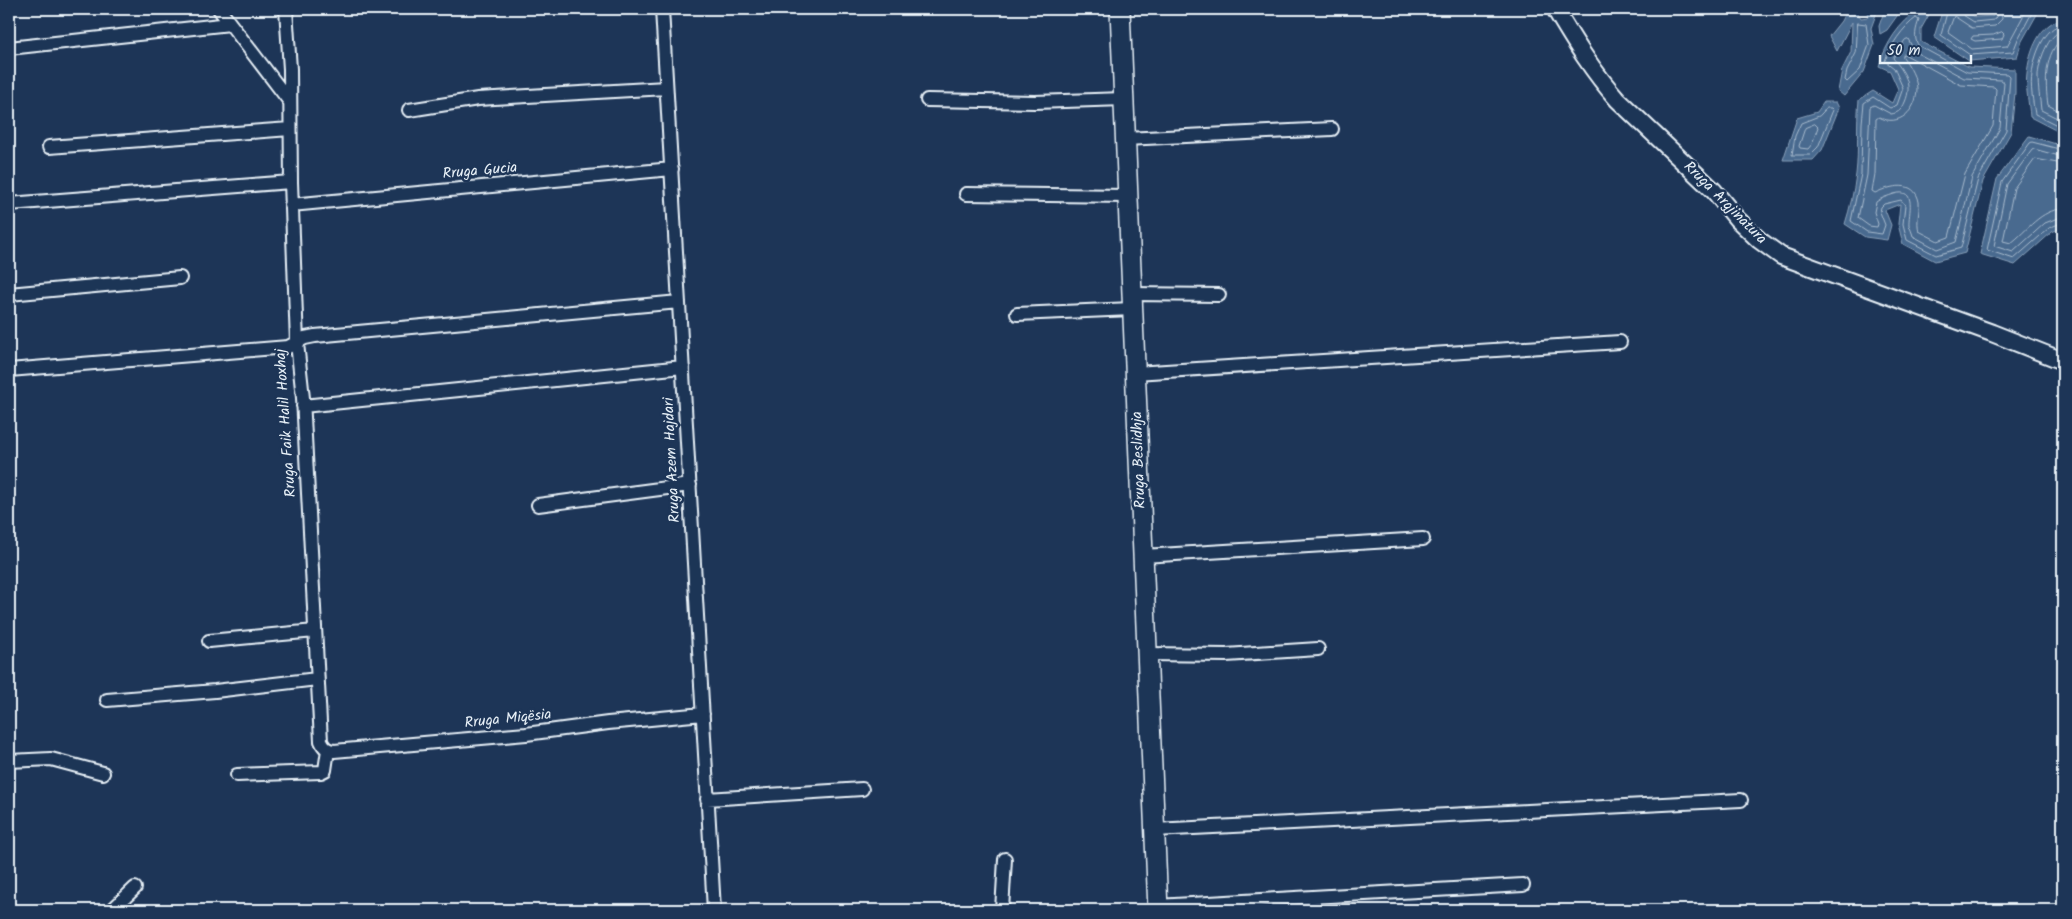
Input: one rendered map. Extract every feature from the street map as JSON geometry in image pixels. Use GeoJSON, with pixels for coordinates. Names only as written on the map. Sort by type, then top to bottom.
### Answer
{"type":"FeatureCollection","features":[{"type":"Feature","properties":{"kind":"main road","name":"Rruga Beslidhja"},"geometry":{"type":"LineString","coordinates":[[1120,9],[1158,908]]}},
{"type":"Feature","properties":{"kind":"street"},"geometry":{"type":"LineString","coordinates":[[219,9],[290,102]]}},
{"type":"Feature","properties":{"kind":"street","name":"Rruga Faik Halil Hoxhaj"},"geometry":{"type":"LineString","coordinates":[[286,9],[297,343],[304,406],[317,679],[324,746]]}},
{"type":"Feature","properties":{"kind":"street","name":"Rruga Azem Hajdari"},"geometry":{"type":"LineString","coordinates":[[662,9],[714,910]]}},
{"type":"Feature","properties":{"kind":"street","name":"Rruga Argjinatura"},"geometry":{"type":"LineString","coordinates":[[1555,9],[1579,48],[1604,84],[1618,100],[1701,178],[1759,240],[1781,256],[2063,361]]}},
{"type":"Feature","properties":{"kind":"street"},"geometry":{"type":"LineString","coordinates":[[9,48],[230,24]]}},
{"type":"Feature","properties":{"kind":"street"},"geometry":{"type":"LineString","coordinates":[[409,110],[478,99],[666,88]]}},
{"type":"Feature","properties":{"kind":"street"},"geometry":{"type":"LineString","coordinates":[[927,100],[1036,102],[1124,99]]}},
{"type":"Feature","properties":{"kind":"street"},"geometry":{"type":"LineString","coordinates":[[49,147],[290,129]]}},
{"type":"Feature","properties":{"kind":"street"},"geometry":{"type":"LineString","coordinates":[[1125,139],[1332,129]]}},
{"type":"Feature","properties":{"kind":"street","name":"Rruga Gucia"},"geometry":{"type":"LineString","coordinates":[[291,205],[672,169]]}},
{"type":"Feature","properties":{"kind":"street"},"geometry":{"type":"LineString","coordinates":[[9,204],[291,182]]}},
{"type":"Feature","properties":{"kind":"street"},"geometry":{"type":"LineString","coordinates":[[966,194],[1128,196]]}},
{"type":"Feature","properties":{"kind":"street"},"geometry":{"type":"LineString","coordinates":[[9,294],[180,278]]}},
{"type":"Feature","properties":{"kind":"street"},"geometry":{"type":"LineString","coordinates":[[1017,314],[1219,295]]}},
{"type":"Feature","properties":{"kind":"street"},"geometry":{"type":"LineString","coordinates":[[9,370],[288,347],[305,338],[315,336],[679,302]]}},
{"type":"Feature","properties":{"kind":"street"},"geometry":{"type":"LineString","coordinates":[[1135,373],[1620,342]]}},
{"type":"Feature","properties":{"kind":"street"},"geometry":{"type":"LineString","coordinates":[[304,406],[683,367]]}},
{"type":"Feature","properties":{"kind":"street"},"geometry":{"type":"LineString","coordinates":[[538,505],[690,485]]}},
{"type":"Feature","properties":{"kind":"street"},"geometry":{"type":"LineString","coordinates":[[1143,556],[1423,539]]}},
{"type":"Feature","properties":{"kind":"street"},"geometry":{"type":"LineString","coordinates":[[209,642],[315,631]]}},
{"type":"Feature","properties":{"kind":"street"},"geometry":{"type":"LineString","coordinates":[[1147,654],[1226,655],[1318,649]]}},
{"type":"Feature","properties":{"kind":"street"},"geometry":{"type":"LineString","coordinates":[[107,700],[215,691],[317,679]]}},
{"type":"Feature","properties":{"kind":"street","name":"Rruga Miqësia"},"geometry":{"type":"LineString","coordinates":[[324,746],[526,734],[608,723],[703,714]]}},
{"type":"Feature","properties":{"kind":"street"},"geometry":{"type":"LineString","coordinates":[[237,775],[321,772],[327,766],[324,746]]}},
{"type":"Feature","properties":{"kind":"street"},"geometry":{"type":"LineString","coordinates":[[9,761],[51,759],[104,773]]}},
{"type":"Feature","properties":{"kind":"street"},"geometry":{"type":"LineString","coordinates":[[707,799],[862,789]]}},
{"type":"Feature","properties":{"kind":"street"},"geometry":{"type":"LineString","coordinates":[[1154,830],[1741,800]]}},
{"type":"Feature","properties":{"kind":"street"},"geometry":{"type":"LineString","coordinates":[[1002,910],[1005,860]]}},
{"type":"Feature","properties":{"kind":"street"},"geometry":{"type":"LineString","coordinates":[[1158,908],[1524,886]]}},
{"type":"Feature","properties":{"kind":"street"},"geometry":{"type":"LineString","coordinates":[[112,910],[135,888]]}},
{"type":"Feature","properties":{"kind":"water"},"geometry":{"type":"Polygon","coordinates":[[[1847,9],[1855,9],[1861,18],[1868,17],[1867,9],[1878,9],[1871,28],[1874,45],[1864,72],[1844,96],[1838,91],[1842,70],[1851,52],[1852,22],[1837,51],[1829,36],[1841,21],[1847,9]]]}},
{"type":"Feature","properties":{"kind":"water"},"geometry":{"type":"Polygon","coordinates":[[[1885,9],[1902,9],[1887,30],[1880,34],[1879,26],[1885,9]]]}},
{"type":"Feature","properties":{"kind":"water"},"geometry":{"type":"Polygon","coordinates":[[[1943,9],[1963,9],[1975,17],[1993,16],[1986,9],[2040,9],[2022,41],[2017,57],[1969,61],[1934,37],[1943,9]]]}},
{"type":"Feature","properties":{"kind":"water"},"geometry":{"type":"Polygon","coordinates":[[[1919,10],[1930,13],[1921,29],[1921,42],[1969,67],[2015,69],[2015,93],[2011,132],[1983,181],[1965,253],[1935,261],[1903,244],[1898,224],[1900,204],[1885,210],[1891,225],[1887,240],[1865,237],[1845,224],[1856,174],[1859,100],[1873,91],[1892,103],[1898,89],[1890,71],[1879,66],[1885,49],[1899,27],[1919,10]]]}},
{"type":"Feature","properties":{"kind":"water"},"geometry":{"type":"Polygon","coordinates":[[[2063,19],[2063,134],[2030,117],[2026,84],[2028,65],[2037,39],[2048,26],[2055,21],[2063,19]]]}},
{"type":"Feature","properties":{"kind":"water"},"geometry":{"type":"Polygon","coordinates":[[[1824,102],[1836,102],[1839,108],[1822,150],[1813,160],[1783,160],[1797,118],[1817,112],[1824,102]]]}},
{"type":"Feature","properties":{"kind":"water"},"geometry":{"type":"Polygon","coordinates":[[[2029,136],[2063,146],[2063,227],[2052,232],[2015,265],[1980,254],[1997,179],[2029,136]]]}}]}
